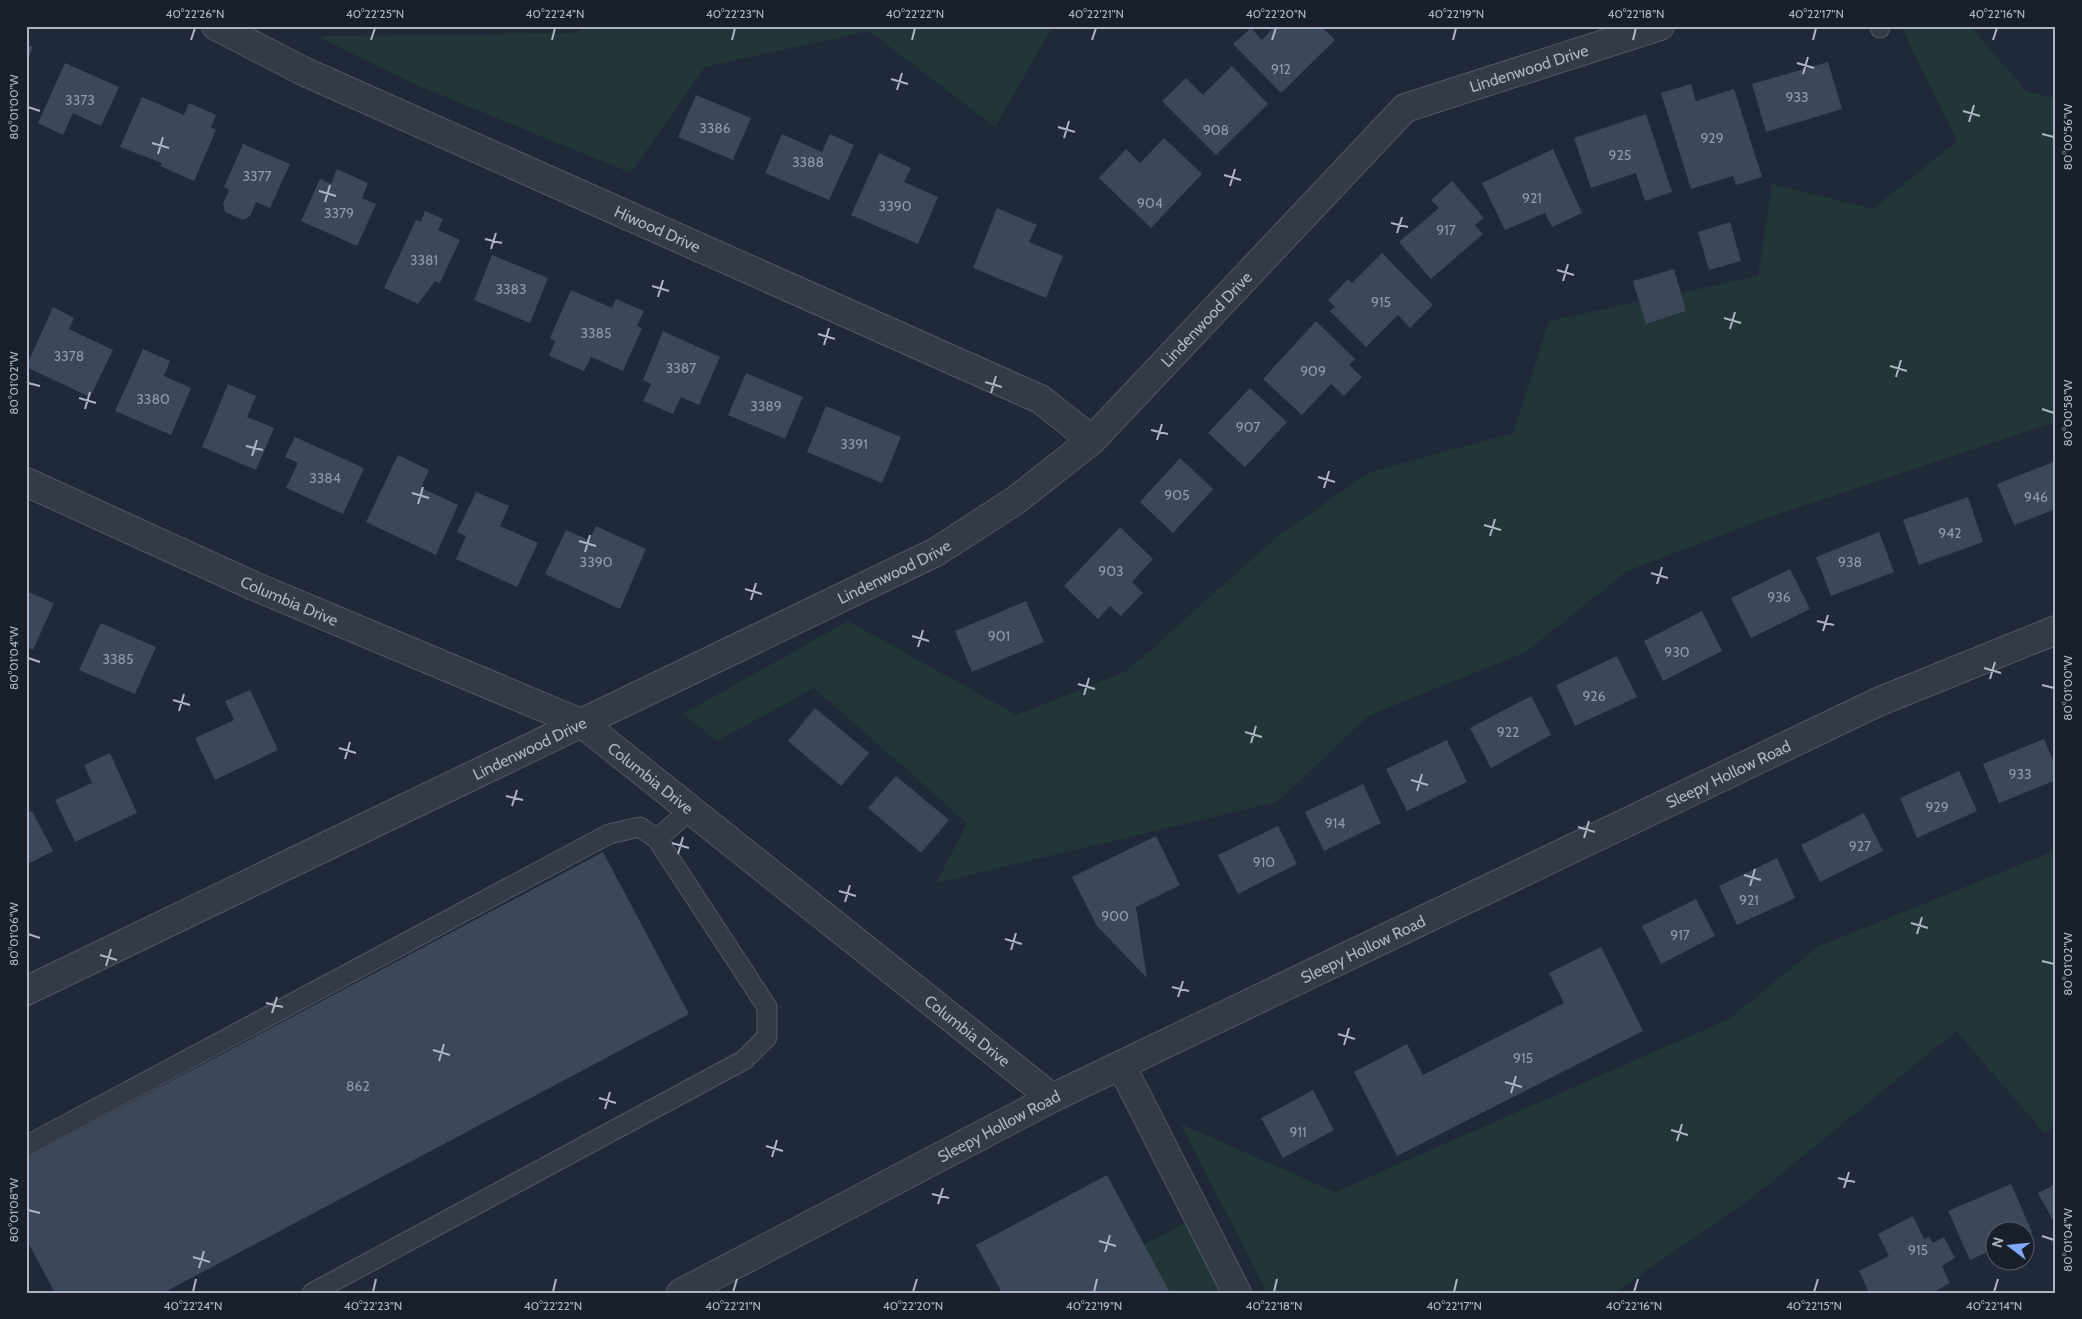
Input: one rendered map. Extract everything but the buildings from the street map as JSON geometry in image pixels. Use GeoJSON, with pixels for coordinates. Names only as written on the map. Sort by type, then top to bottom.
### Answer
{"type":"FeatureCollection","features":[{"type":"Feature","properties":{"kind":"street","name":"Hiwood Drive"},"geometry":{"type":"LineString","coordinates":[[216,26],[304,71],[1040,399],[1092,440]]}},
{"type":"Feature","properties":{"kind":"street","name":"Lindenwood Drive"},"geometry":{"type":"LineString","coordinates":[[26,992],[936,552],[1016,500],[1092,440],[1405,108],[1660,26]]}},
{"type":"Feature","properties":{"kind":"street","name":"Columbia Drive"},"geometry":{"type":"LineString","coordinates":[[26,482],[254,586],[583,724],[1052,1098]]}},
{"type":"Feature","properties":{"kind":"street","name":"Sleepy Hollow Road"},"geometry":{"type":"LineString","coordinates":[[681,1293],[1052,1098],[1878,702],[2056,630]]}},
{"type":"Feature","properties":{"kind":"street"},"geometry":{"type":"LineString","coordinates":[[1121,1065],[1237,1293]]}},
{"type":"Feature","properties":{"kind":"lane"},"geometry":{"type":"LineString","coordinates":[[657,839],[690,810]]}},
{"type":"Feature","properties":{"kind":"lane"},"geometry":{"type":"LineString","coordinates":[[26,1146],[609,834],[640,827],[657,839],[767,1007],[767,1037],[744,1060],[312,1293]]}},
{"type":"Feature","properties":{"kind":"green space"},"geometry":{"type":"Polygon","coordinates":[[[592,26],[1053,26],[995,127],[869,31],[705,67],[631,173],[421,87],[317,36],[573,33],[592,26]]]}},
{"type":"Feature","properties":{"kind":"green space"},"geometry":{"type":"Polygon","coordinates":[[[1901,26],[1970,26],[2027,92],[2056,98],[2056,422],[1764,519],[1627,571],[1526,652],[1368,716],[1277,802],[936,883],[967,823],[814,688],[717,741],[683,714],[848,621],[1017,715],[1127,671],[1279,535],[1370,472],[1513,433],[1549,321],[1758,276],[1772,184],[1873,209],[1957,141],[1901,26]]]}},
{"type":"Feature","properties":{"kind":"green space"},"geometry":{"type":"Polygon","coordinates":[[[2056,850],[2056,1123],[2045,1134],[1956,1031],[1753,1197],[1614,1293],[1267,1293],[1181,1124],[1335,1192],[1731,1018],[1817,947],[2056,850]]]}},
{"type":"Feature","properties":{"kind":"green space"},"geometry":{"type":"Polygon","coordinates":[[[1199,1216],[1239,1293],[1052,1293],[1199,1216]]]}}]}
